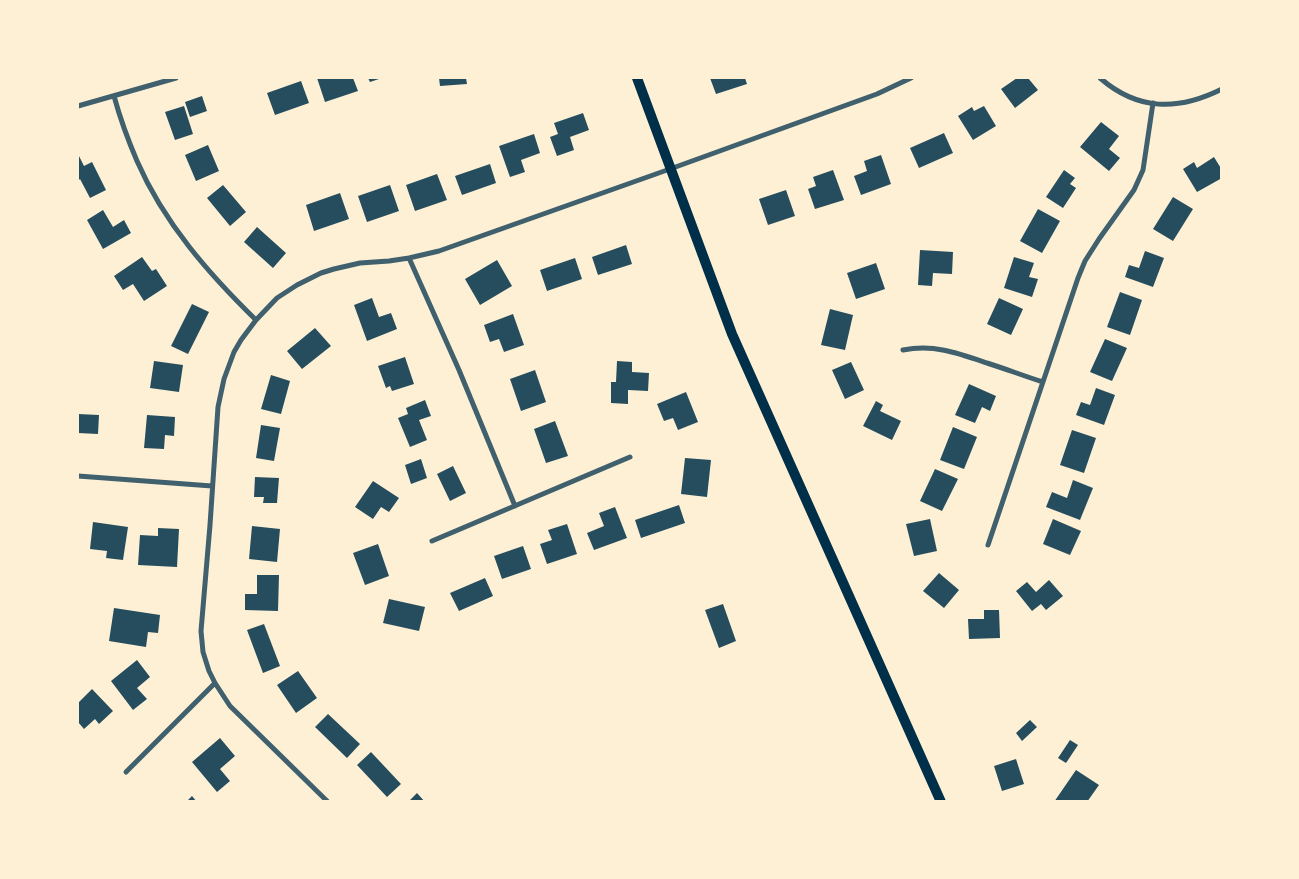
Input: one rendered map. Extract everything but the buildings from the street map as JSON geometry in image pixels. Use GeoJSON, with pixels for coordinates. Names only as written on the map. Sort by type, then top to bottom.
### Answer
{"type":"FeatureCollection","features":[{"type":"Feature","properties":{"kind":"main road"},"geometry":{"type":"LineString","coordinates":[[637,78],[732,334],[941,802]]}},
{"type":"Feature","properties":{"kind":"street"},"geometry":{"type":"LineString","coordinates":[[78,106],[176,78]]}},
{"type":"Feature","properties":{"kind":"street"},"geometry":{"type":"LineString","coordinates":[[328,802],[230,706],[209,672],[203,652],[201,631],[218,407],[224,379],[234,352],[256,320],[277,298],[321,273],[360,263],[409,258],[438,250],[877,94],[911,78]]}},
{"type":"Feature","properties":{"kind":"street"},"geometry":{"type":"LineString","coordinates":[[1100,78],[1111,87],[1126,95],[1136,99],[1167,105],[1184,103],[1205,97],[1222,89]]}},
{"type":"Feature","properties":{"kind":"street"},"geometry":{"type":"LineString","coordinates":[[114,96],[122,125],[137,162],[165,213],[221,286],[256,320]]}},
{"type":"Feature","properties":{"kind":"street"},"geometry":{"type":"LineString","coordinates":[[988,545],[1085,261],[1134,190],[1143,170],[1153,103]]}},
{"type":"Feature","properties":{"kind":"street"},"geometry":{"type":"LineString","coordinates":[[409,258],[459,370],[515,506]]}},
{"type":"Feature","properties":{"kind":"street"},"geometry":{"type":"LineString","coordinates":[[903,350],[932,348],[952,352],[1043,382]]}},
{"type":"Feature","properties":{"kind":"street"},"geometry":{"type":"LineString","coordinates":[[432,541],[630,457]]}},
{"type":"Feature","properties":{"kind":"street"},"geometry":{"type":"LineString","coordinates":[[78,476],[212,486]]}},
{"type":"Feature","properties":{"kind":"street"},"geometry":{"type":"LineString","coordinates":[[126,772],[215,683]]}}]}
